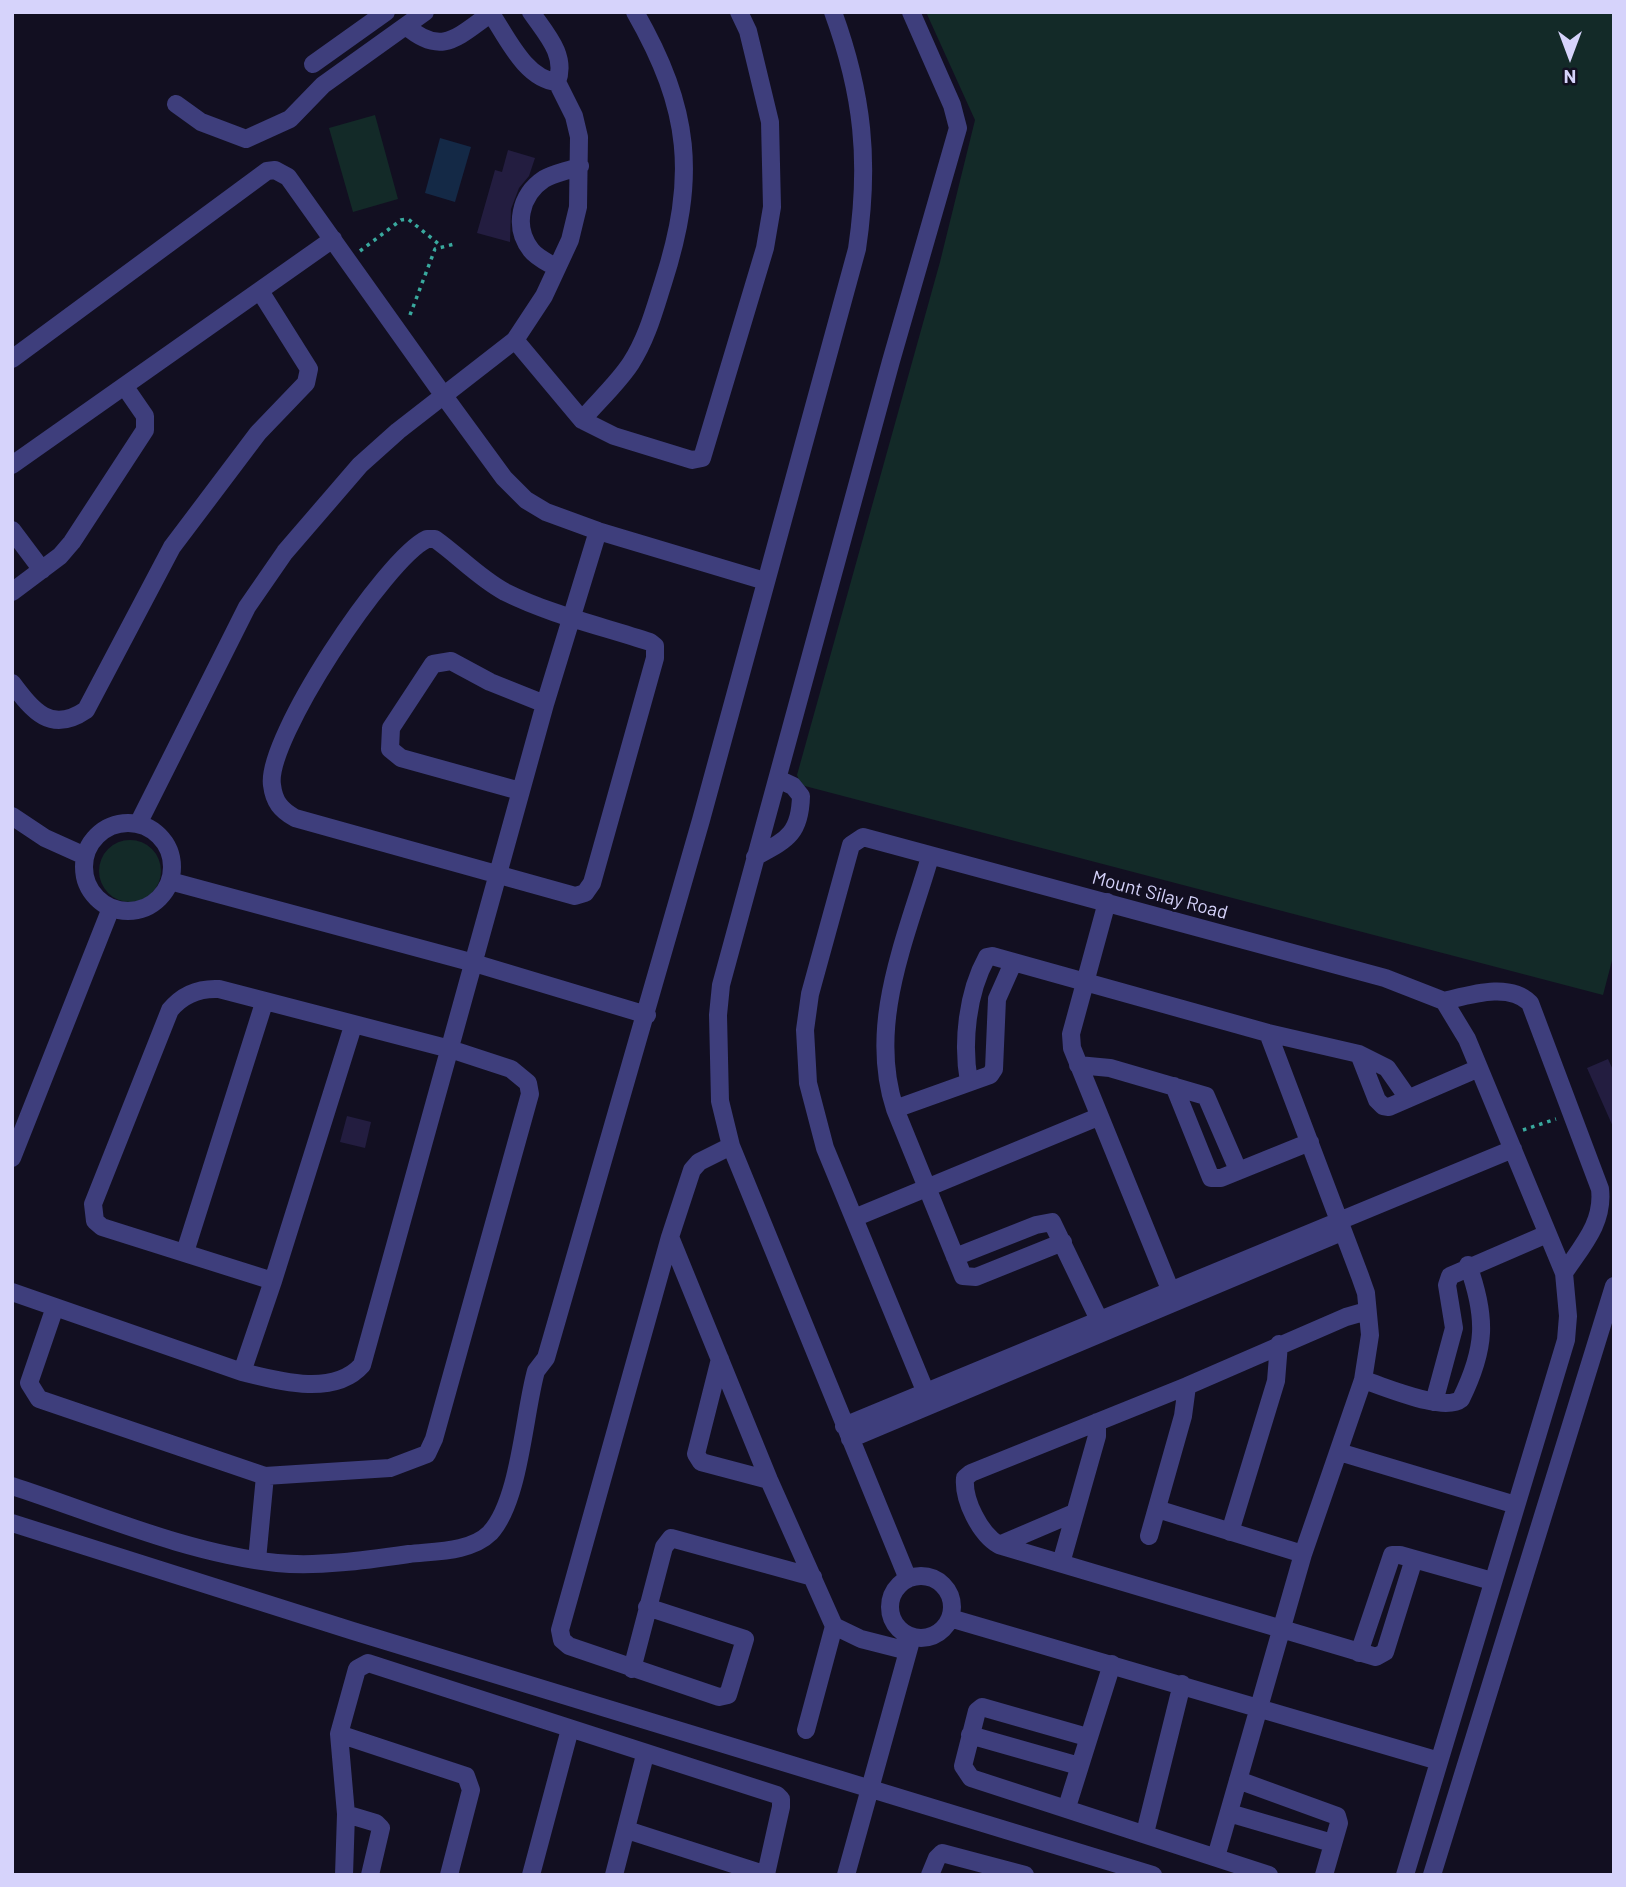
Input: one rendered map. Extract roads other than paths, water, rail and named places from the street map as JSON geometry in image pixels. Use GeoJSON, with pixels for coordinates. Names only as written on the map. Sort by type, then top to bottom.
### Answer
{"type":"FeatureCollection","features":[{"type":"Feature","properties":{"kind":"street"},"geometry":{"type":"LineString","coordinates":[[313,64],[386,12]]}},
{"type":"Feature","properties":{"kind":"street"},"geometry":{"type":"LineString","coordinates":[[176,104],[201,122],[246,139],[290,119],[323,85],[425,12]]}},
{"type":"Feature","properties":{"kind":"street"},"geometry":{"type":"LineString","coordinates":[[138,824],[242,618],[285,552],[360,465],[514,340],[557,268],[570,240],[578,207],[580,166],[574,116],[557,82],[562,69],[556,49],[531,12]]}},
{"type":"Feature","properties":{"kind":"street"},"geometry":{"type":"LineString","coordinates":[[514,340],[582,420],[614,436],[692,460],[702,458],[765,248],[772,207],[770,122],[748,30],[739,12]]}},
{"type":"Feature","properties":{"kind":"street"},"geometry":{"type":"LineString","coordinates":[[12,1486],[217,1553],[280,1563],[374,1559],[457,1549],[478,1541],[497,1524],[516,1468],[536,1371],[546,1358],[646,1015],[857,249],[863,206],[862,118],[851,62],[833,12]]}},
{"type":"Feature","properties":{"kind":"street"},"geometry":{"type":"LineString","coordinates":[[908,1579],[730,1146],[720,1101],[718,1015],[721,985],[755,857],[958,128],[952,105],[911,12]]}},
{"type":"Feature","properties":{"kind":"street"},"geometry":{"type":"LineString","coordinates":[[406,26],[429,42],[441,44],[450,41],[491,13],[529,69],[544,81],[557,82]]}},
{"type":"Feature","properties":{"kind":"street"},"geometry":{"type":"LineString","coordinates":[[582,420],[630,364],[648,332],[673,253],[684,198],[684,144],[676,99],[661,61],[636,13]]}},
{"type":"Feature","properties":{"kind":"street"},"geometry":{"type":"LineString","coordinates":[[557,268],[532,253],[522,236],[519,220],[534,186],[547,178],[580,166]]}},
{"type":"Feature","properties":{"kind":"street"},"geometry":{"type":"LineString","coordinates":[[12,359],[267,171],[275,170],[288,177],[504,478],[526,500],[546,512],[598,531],[765,581]]}},
{"type":"Feature","properties":{"kind":"street"},"geometry":{"type":"LineString","coordinates":[[12,465],[333,239]]}},
{"type":"Feature","properties":{"kind":"street"},"geometry":{"type":"LineString","coordinates":[[12,683],[26,702],[51,720],[73,718],[86,709],[172,547],[258,433],[306,383],[309,369],[260,291]]}},
{"type":"Feature","properties":{"kind":"street"},"geometry":{"type":"LineString","coordinates":[[12,592],[42,570],[72,542],[145,430],[145,416],[125,387]]}},
{"type":"Feature","properties":{"kind":"street"},"geometry":{"type":"LineString","coordinates":[[12,530],[42,570]]}},
{"type":"Feature","properties":{"kind":"street"},"geometry":{"type":"LineString","coordinates":[[12,1292],[242,1372],[278,1381],[340,1381],[353,1376],[362,1365],[499,876],[520,791],[598,531]]}},
{"type":"Feature","properties":{"kind":"street"},"geometry":{"type":"LineString","coordinates":[[435,539],[464,565],[505,592],[570,618],[650,642],[654,646],[655,658],[592,883],[585,893],[575,896],[499,876],[295,818],[277,806],[271,784],[273,765],[330,654],[373,593],[414,545],[435,539]]}},
{"type":"Feature","properties":{"kind":"street"},"geometry":{"type":"LineString","coordinates":[[520,791],[401,758],[390,749],[391,728],[433,664],[440,660],[451,661],[490,682],[545,704]]}},
{"type":"Feature","properties":{"kind":"street"},"geometry":{"type":"LineString","coordinates":[[755,857],[785,841],[795,831],[801,796],[793,786],[778,779]]}},
{"type":"Feature","properties":{"kind":"street"},"geometry":{"type":"LineString","coordinates":[[12,816],[45,838],[85,856]]}},
{"type":"Feature","properties":{"kind":"street"},"geometry":{"type":"LineString","coordinates":[[119,824],[138,824],[149,829],[167,846],[171,857],[170,881],[159,898],[142,909],[121,911],[111,908],[94,896],[88,887],[83,866],[85,856],[101,832],[119,824]]}},
{"type":"Feature","properties":{"kind":"street","name":"Mount Silay Road"},"geometry":{"type":"LineString","coordinates":[[853,1218],[817,1124],[808,1083],[805,1030],[810,994],[848,853],[851,845],[863,837],[1385,978],[1444,1001]]}},
{"type":"Feature","properties":{"kind":"street"},"geometry":{"type":"LineString","coordinates":[[930,857],[893,983],[884,1032],[886,1081],[895,1109],[963,1276],[976,1277],[1063,1242]]}},
{"type":"Feature","properties":{"kind":"street"},"geometry":{"type":"LineString","coordinates":[[170,881],[474,963],[646,1015]]}},
{"type":"Feature","properties":{"kind":"street"},"geometry":{"type":"LineString","coordinates":[[1107,902],[1071,1034],[1073,1058],[1172,1296]]}},
{"type":"Feature","properties":{"kind":"street"},"geometry":{"type":"LineString","coordinates":[[12,1158],[111,908]]}},
{"type":"Feature","properties":{"kind":"street"},"geometry":{"type":"LineString","coordinates":[[969,1082],[965,1044],[983,963],[987,957],[992,956],[1268,1033],[1359,1054],[1387,1068],[1408,1098]]}},
{"type":"Feature","properties":{"kind":"street"},"geometry":{"type":"LineString","coordinates":[[895,1109],[990,1075],[993,1069],[997,999],[1013,963]]}},
{"type":"Feature","properties":{"kind":"street"},"geometry":{"type":"LineString","coordinates":[[55,1307],[29,1383],[39,1399],[265,1476],[390,1468],[427,1454],[434,1439],[530,1094],[528,1083],[511,1069],[450,1049],[208,989],[193,992],[178,1000],[170,1010],[93,1204],[95,1221],[103,1227],[273,1281]]}},
{"type":"Feature","properties":{"kind":"street"},"geometry":{"type":"LineString","coordinates":[[1405,1875],[1566,1340],[1569,1316],[1564,1273],[1479,1068],[1457,1021],[1444,1001],[1506,992],[1526,999],[1600,1189],[1602,1202],[1598,1222],[1564,1273]]}},
{"type":"Feature","properties":{"kind":"street"},"geometry":{"type":"LineString","coordinates":[[185,1252],[264,1003]]}},
{"type":"Feature","properties":{"kind":"street"},"geometry":{"type":"LineString","coordinates":[[242,1372],[353,1026]]}},
{"type":"Feature","properties":{"kind":"street"},"geometry":{"type":"LineString","coordinates":[[1216,1857],[1303,1554],[1363,1380],[1370,1335],[1366,1293],[1268,1033]]}},
{"type":"Feature","properties":{"kind":"street"},"geometry":{"type":"LineString","coordinates":[[1359,1054],[1380,1104],[1390,1107],[1479,1068]]}},
{"type":"Feature","properties":{"kind":"street"},"geometry":{"type":"LineString","coordinates":[[1077,1065],[1110,1068],[1206,1096],[1238,1170]]}},
{"type":"Feature","properties":{"kind":"street"},"geometry":{"type":"LineString","coordinates":[[1174,1086],[1208,1174],[1221,1178],[1310,1142]]}},
{"type":"Feature","properties":{"kind":"street"},"geometry":{"type":"LineString","coordinates":[[928,1399],[853,1218],[1098,1117]]}},
{"type":"Feature","properties":{"kind":"street"},"geometry":{"type":"LineString","coordinates":[[647,1607],[741,1635],[745,1646],[728,1695],[719,1697],[569,1646],[562,1640],[560,1630],[670,1237],[692,1170],[699,1162],[730,1146]]}},
{"type":"Feature","properties":{"kind":"street"},"geometry":{"type":"LineString","coordinates":[[847,1432],[1341,1226],[1513,1148]]}},
{"type":"Feature","properties":{"kind":"street"},"geometry":{"type":"LineString","coordinates":[[955,1257],[1047,1222],[1055,1224],[1103,1327]]}},
{"type":"Feature","properties":{"kind":"street"},"geometry":{"type":"LineString","coordinates":[[1434,1402],[1454,1328],[1448,1280],[1468,1265],[1547,1234]]}},
{"type":"Feature","properties":{"kind":"street"},"geometry":{"type":"LineString","coordinates":[[670,1237],[769,1480],[834,1626],[806,1730]]}},
{"type":"Feature","properties":{"kind":"street"},"geometry":{"type":"LineString","coordinates":[[1363,1380],[1434,1402],[1450,1405],[1461,1399],[1482,1335],[1483,1317],[1468,1265]]}},
{"type":"Feature","properties":{"kind":"street"},"geometry":{"type":"LineString","coordinates":[[1432,1875],[1614,1286]]}},
{"type":"Feature","properties":{"kind":"street"},"geometry":{"type":"LineString","coordinates":[[1367,1311],[1279,1344],[1187,1386],[965,1478],[965,1489],[979,1524],[990,1540],[999,1545],[1376,1657],[1385,1652],[1414,1559]]}},
{"type":"Feature","properties":{"kind":"street"},"geometry":{"type":"LineString","coordinates":[[1230,1532],[1276,1381],[1279,1344]]}},
{"type":"Feature","properties":{"kind":"street"},"geometry":{"type":"LineString","coordinates":[[720,1359],[696,1454],[701,1462],[769,1480]]}},
{"type":"Feature","properties":{"kind":"street"},"geometry":{"type":"LineString","coordinates":[[1149,1536],[1184,1416],[1187,1386]]}},
{"type":"Feature","properties":{"kind":"street"},"geometry":{"type":"LineString","coordinates":[[1061,1563],[1097,1436],[1097,1422]]}},
{"type":"Feature","properties":{"kind":"street"},"geometry":{"type":"LineString","coordinates":[[1339,1452],[1516,1505]]}},
{"type":"Feature","properties":{"kind":"street"},"geometry":{"type":"LineString","coordinates":[[257,1560],[265,1476]]}},
{"type":"Feature","properties":{"kind":"street"},"geometry":{"type":"LineString","coordinates":[[1157,1509],[1303,1554]]}},
{"type":"Feature","properties":{"kind":"street"},"geometry":{"type":"LineString","coordinates":[[999,1545],[1074,1513]]}},
{"type":"Feature","properties":{"kind":"street"},"geometry":{"type":"LineString","coordinates":[[12,1523],[393,1644],[1153,1875]]}},
{"type":"Feature","properties":{"kind":"street"},"geometry":{"type":"LineString","coordinates":[[632,1669],[664,1547],[671,1538],[813,1577]]}},
{"type":"Feature","properties":{"kind":"street"},"geometry":{"type":"LineString","coordinates":[[1359,1654],[1392,1555],[1493,1581]]}},
{"type":"Feature","properties":{"kind":"street"},"geometry":{"type":"LineString","coordinates":[[834,1626],[861,1639],[910,1644],[939,1632],[950,1618],[950,1598],[939,1581],[929,1577],[908,1579],[894,1591],[890,1609],[897,1626],[910,1644]]}},
{"type":"Feature","properties":{"kind":"street"},"geometry":{"type":"LineString","coordinates":[[950,1618],[1439,1760]]}},
{"type":"Feature","properties":{"kind":"street"},"geometry":{"type":"LineString","coordinates":[[846,1875],[910,1644]]}},
{"type":"Feature","properties":{"kind":"street"},"geometry":{"type":"LineString","coordinates":[[344,1875],[345,1814],[339,1734],[357,1669],[368,1663],[781,1799],[766,1875],[627,1830]]}},
{"type":"Feature","properties":{"kind":"street"},"geometry":{"type":"LineString","coordinates":[[1067,1807],[1112,1664]]}},
{"type":"Feature","properties":{"kind":"street"},"geometry":{"type":"LineString","coordinates":[[1145,1833],[1182,1684]]}},
{"type":"Feature","properties":{"kind":"street"},"geometry":{"type":"LineString","coordinates":[[1087,1737],[982,1707],[977,1711],[963,1766],[971,1778],[1067,1807],[1269,1875]]}},
{"type":"Feature","properties":{"kind":"street"},"geometry":{"type":"LineString","coordinates":[[531,1875],[570,1729]]}},
{"type":"Feature","properties":{"kind":"street"},"geometry":{"type":"LineString","coordinates":[[339,1734],[466,1776],[470,1781],[471,1790],[449,1875]]}},
{"type":"Feature","properties":{"kind":"street"},"geometry":{"type":"LineString","coordinates":[[970,1735],[1079,1766]]}},
{"type":"Feature","properties":{"kind":"street"},"geometry":{"type":"LineString","coordinates":[[614,1875],[645,1755]]}},
{"type":"Feature","properties":{"kind":"street"},"geometry":{"type":"LineString","coordinates":[[1238,1780],[1334,1813],[1339,1823],[1324,1875]]}},
{"type":"Feature","properties":{"kind":"street"},"geometry":{"type":"LineString","coordinates":[[1229,1813],[1332,1843]]}},
{"type":"Feature","properties":{"kind":"street"},"geometry":{"type":"LineString","coordinates":[[345,1814],[381,1828],[370,1875]]}},
{"type":"Feature","properties":{"kind":"street"},"geometry":{"type":"LineString","coordinates":[[930,1875],[942,1853],[1018,1874]]}},
{"type":"Feature","properties":{"kind":"water"},"geometry":{"type":"Polygon","coordinates":[[[440,138],[471,147],[455,202],[425,193],[440,138]]]}}]}
